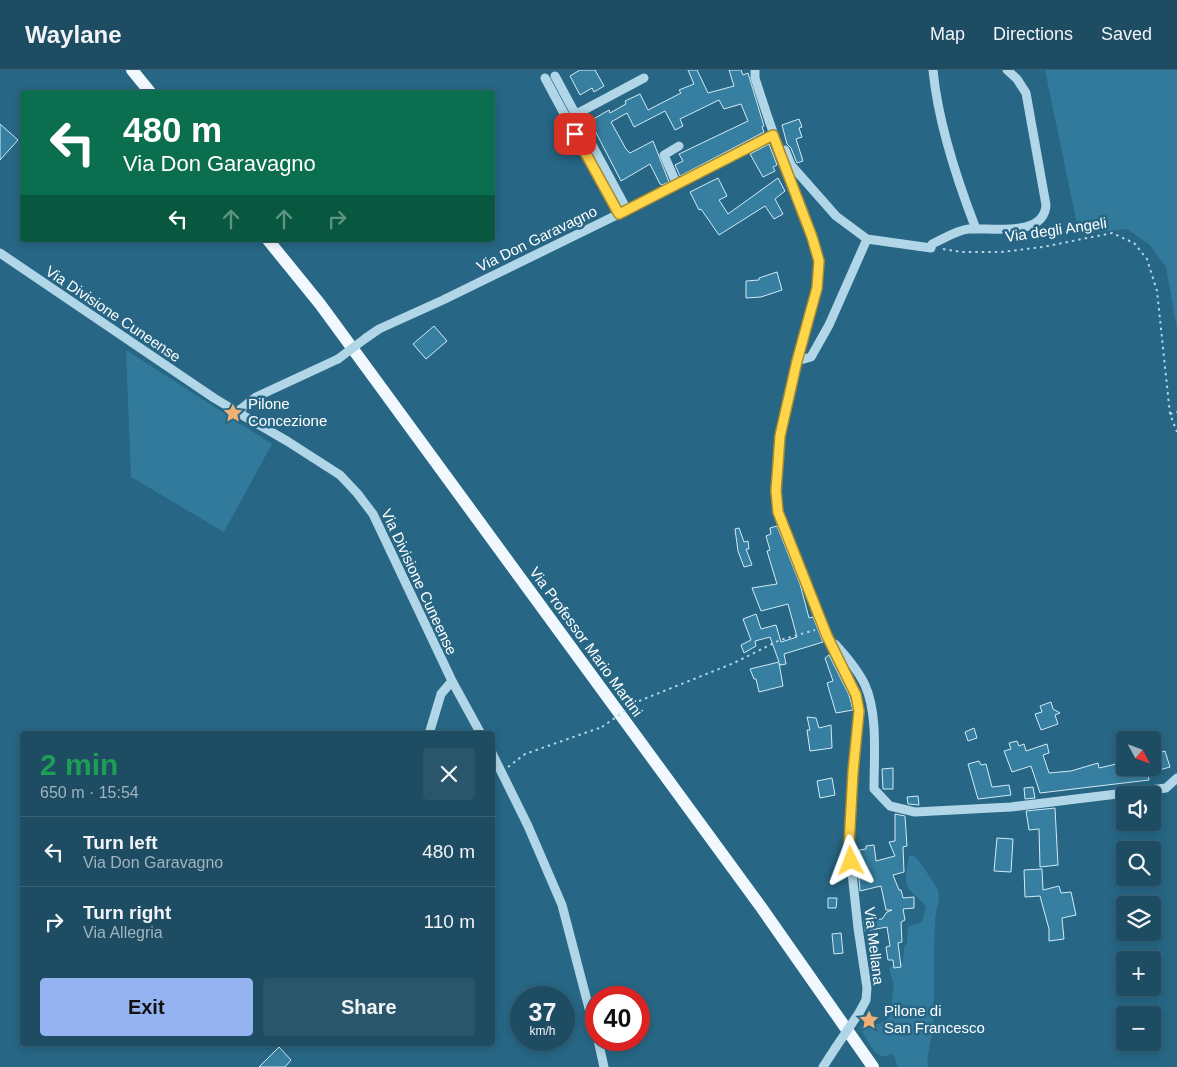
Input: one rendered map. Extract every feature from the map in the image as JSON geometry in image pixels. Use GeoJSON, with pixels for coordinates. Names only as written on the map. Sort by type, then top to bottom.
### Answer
{"type":"FeatureCollection","features":[{"type":"Feature","properties":{"kind":"main road"},"geometry":{"type":"LineString","coordinates":[[132,70],[148,90]]}},
{"type":"Feature","properties":{"kind":"main road","name":"Via Professor Mario Martini"},"geometry":{"type":"LineString","coordinates":[[270,242],[320,304],[761,908],[873,1067]]}},
{"type":"Feature","properties":{"kind":"street","name":"Via Mellana"},"geometry":{"type":"LineString","coordinates":[[755,70],[755,78],[773,135],[812,237],[819,261],[817,288],[797,361],[780,436],[776,491],[778,512],[826,632],[856,695],[859,711],[849,845],[867,988],[866,1000],[823,1067]]}},
{"type":"Feature","properties":{"kind":"street"},"geometry":{"type":"LineString","coordinates":[[933,70],[935,92],[960,187],[976,229]]}},
{"type":"Feature","properties":{"kind":"street"},"geometry":{"type":"LineString","coordinates":[[773,135],[779,137],[792,165],[813,191],[836,216],[867,239],[931,248],[932,244],[966,229],[1030,227],[1042,220],[1046,212],[1046,206],[1026,93],[1018,79],[1008,70]]}},
{"type":"Feature","properties":{"kind":"street"},"geometry":{"type":"LineString","coordinates":[[555,76],[571,116]]}},
{"type":"Feature","properties":{"kind":"street"},"geometry":{"type":"LineString","coordinates":[[545,78],[571,116],[623,212]]}},
{"type":"Feature","properties":{"kind":"street"},"geometry":{"type":"LineString","coordinates":[[571,116],[644,78]]}},
{"type":"Feature","properties":{"kind":"street","name":"Via Don Garavagno"},"geometry":{"type":"LineString","coordinates":[[237,412],[256,397],[338,359],[379,329],[443,300],[623,212],[773,135]]}},
{"type":"Feature","properties":{"kind":"street"},"geometry":{"type":"LineString","coordinates":[[677,185],[664,155],[679,146]]}},
{"type":"Feature","properties":{"kind":"street"},"geometry":{"type":"LineString","coordinates":[[797,361],[812,357],[867,239]]}},
{"type":"Feature","properties":{"kind":"street","name":"Via Divisione Cuneense"},"geometry":{"type":"LineString","coordinates":[[0,253],[214,398],[340,475],[357,492],[372,514],[452,681],[479,731]]}},
{"type":"Feature","properties":{"kind":"street"},"geometry":{"type":"LineString","coordinates":[[826,632],[846,656],[865,685],[873,714],[874,789],[890,806],[915,812],[1011,806],[1166,788],[1177,778]]}},
{"type":"Feature","properties":{"kind":"street"},"geometry":{"type":"LineString","coordinates":[[430,731],[441,694],[452,681]]}},
{"type":"Feature","properties":{"kind":"street"},"geometry":{"type":"LineString","coordinates":[[495,758],[503,771],[562,905],[585,993]]}},
{"type":"Feature","properties":{"kind":"street"},"geometry":{"type":"LineString","coordinates":[[600,1051],[604,1067]]}},
{"type":"Feature","properties":{"kind":"path","name":"Via degli Angeli"},"geometry":{"type":"LineString","coordinates":[[931,248],[962,252],[1001,252],[1043,247],[1112,233],[1134,242],[1147,259],[1157,291],[1170,414],[1177,432]]}},
{"type":"Feature","properties":{"kind":"path"},"geometry":{"type":"LineString","coordinates":[[1170,414],[1177,412]]}},
{"type":"Feature","properties":{"kind":"path"},"geometry":{"type":"LineString","coordinates":[[503,771],[525,754],[602,727],[639,701],[734,663],[780,640],[826,632]]}},
{"type":"Feature","properties":{"kind":"shaded area"},"geometry":{"type":"Polygon","coordinates":[[[1045,70],[1177,70],[1177,329],[1166,267],[1149,244],[1127,229],[1079,234],[1045,70]]]}},
{"type":"Feature","properties":{"kind":"shaded area"},"geometry":{"type":"Polygon","coordinates":[[[126,350],[272,444],[224,532],[131,477],[126,350]]]}},
{"type":"Feature","properties":{"kind":"shaded area"},"geometry":{"type":"Polygon","coordinates":[[[909,856],[914,856],[919,862],[937,887],[939,894],[935,921],[933,1019],[928,1067],[897,1067],[895,1057],[892,1054],[882,1057],[874,1051],[859,1027],[881,1023],[888,1019],[894,984],[889,968],[903,962],[908,927],[922,922],[926,907],[907,886],[906,882],[909,856]]]}},
{"type":"Feature","properties":{"kind":"building"},"geometry":{"type":"Polygon","coordinates":[[[580,70],[595,70],[604,86],[594,92],[592,88],[580,95],[570,76],[580,70]]]}},
{"type":"Feature","properties":{"kind":"building"},"geometry":{"type":"Polygon","coordinates":[[[688,70],[697,70],[708,93],[734,86],[729,70],[741,70],[743,75],[748,73],[764,126],[762,127],[764,132],[680,176],[675,165],[683,161],[679,154],[748,121],[741,104],[724,109],[719,100],[680,119],[683,126],[675,130],[665,111],[634,127],[627,113],[611,122],[626,149],[630,153],[653,141],[669,182],[660,184],[650,164],[621,181],[590,121],[609,110],[610,113],[626,104],[625,101],[640,94],[648,110],[681,93],[679,90],[694,84],[688,70]]]}},
{"type":"Feature","properties":{"kind":"building"},"geometry":{"type":"Polygon","coordinates":[[[799,119],[802,127],[799,128],[802,137],[796,139],[803,161],[797,163],[791,148],[787,144],[782,125],[799,119]]]}},
{"type":"Feature","properties":{"kind":"building"},"geometry":{"type":"Polygon","coordinates":[[[0,124],[18,140],[0,160],[0,124]]]}},
{"type":"Feature","properties":{"kind":"building"},"geometry":{"type":"Polygon","coordinates":[[[769,144],[777,165],[773,167],[775,171],[763,177],[750,154],[769,144]]]}},
{"type":"Feature","properties":{"kind":"building"},"geometry":{"type":"Polygon","coordinates":[[[718,178],[727,196],[719,200],[728,214],[778,178],[785,191],[775,199],[783,214],[774,219],[765,206],[719,235],[701,209],[699,210],[690,192],[718,178]]]}},
{"type":"Feature","properties":{"kind":"building"},"geometry":{"type":"Polygon","coordinates":[[[777,272],[782,290],[761,297],[746,298],[746,281],[759,280],[759,278],[777,272]]]}},
{"type":"Feature","properties":{"kind":"building"},"geometry":{"type":"Polygon","coordinates":[[[434,326],[447,341],[426,359],[413,344],[434,326]]]}},
{"type":"Feature","properties":{"kind":"building"},"geometry":{"type":"Polygon","coordinates":[[[777,526],[800,584],[809,618],[813,617],[823,642],[784,654],[786,664],[780,665],[779,663],[783,686],[759,692],[756,679],[754,679],[750,669],[779,662],[770,637],[755,641],[756,646],[744,653],[741,645],[751,640],[743,619],[756,614],[761,629],[776,625],[781,642],[797,637],[788,604],[761,611],[752,588],[777,584],[767,551],[770,550],[766,536],[771,534],[770,528],[777,526]]]}},
{"type":"Feature","properties":{"kind":"building"},"geometry":{"type":"Polygon","coordinates":[[[739,528],[744,542],[748,541],[749,549],[746,549],[752,565],[744,567],[738,551],[735,529],[739,528]]]}},
{"type":"Feature","properties":{"kind":"building"},"geometry":{"type":"Polygon","coordinates":[[[829,655],[849,695],[853,710],[836,713],[827,683],[833,681],[825,658],[829,655]]]}},
{"type":"Feature","properties":{"kind":"building"},"geometry":{"type":"Polygon","coordinates":[[[1051,702],[1053,709],[1060,713],[1055,715],[1058,724],[1041,730],[1035,714],[1042,712],[1040,706],[1051,702]]]}},
{"type":"Feature","properties":{"kind":"building"},"geometry":{"type":"Polygon","coordinates":[[[807,717],[816,718],[819,728],[831,725],[832,748],[810,751],[807,730],[810,730],[807,717]]]}},
{"type":"Feature","properties":{"kind":"building"},"geometry":{"type":"Polygon","coordinates":[[[974,728],[977,738],[968,741],[965,732],[974,728]]]}},
{"type":"Feature","properties":{"kind":"building"},"geometry":{"type":"Polygon","coordinates":[[[1017,741],[1019,746],[1024,744],[1026,751],[1047,744],[1049,753],[1043,755],[1049,773],[1071,771],[1098,763],[1099,768],[1116,764],[1116,776],[1148,776],[1149,780],[1040,793],[1031,766],[1012,772],[1004,751],[1011,749],[1009,743],[1017,741]]]}},
{"type":"Feature","properties":{"kind":"building"},"geometry":{"type":"Polygon","coordinates":[[[1165,751],[1170,767],[1161,770],[1161,752],[1165,751]]]}},
{"type":"Feature","properties":{"kind":"building"},"geometry":{"type":"Polygon","coordinates":[[[979,761],[981,765],[986,764],[992,787],[1009,785],[1011,795],[978,799],[968,764],[979,761]]]}},
{"type":"Feature","properties":{"kind":"building"},"geometry":{"type":"Polygon","coordinates":[[[893,768],[893,789],[883,789],[882,769],[893,768]]]}},
{"type":"Feature","properties":{"kind":"building"},"geometry":{"type":"Polygon","coordinates":[[[832,778],[835,795],[820,798],[817,781],[832,778]]]}},
{"type":"Feature","properties":{"kind":"building"},"geometry":{"type":"Polygon","coordinates":[[[1033,787],[1035,798],[1025,799],[1024,788],[1033,787]]]}},
{"type":"Feature","properties":{"kind":"building"},"geometry":{"type":"Polygon","coordinates":[[[918,796],[919,805],[908,804],[907,797],[918,796]]]}},
{"type":"Feature","properties":{"kind":"building"},"geometry":{"type":"Polygon","coordinates":[[[1055,808],[1058,865],[1040,867],[1039,829],[1029,830],[1026,811],[1055,808]]]}},
{"type":"Feature","properties":{"kind":"building"},"geometry":{"type":"Polygon","coordinates":[[[895,814],[905,816],[907,846],[903,847],[904,872],[893,875],[903,898],[914,897],[914,908],[903,909],[905,920],[901,922],[902,942],[898,943],[901,967],[894,968],[893,960],[888,960],[886,947],[890,946],[887,927],[865,931],[864,921],[882,919],[887,912],[892,910],[886,910],[881,886],[860,891],[858,867],[861,867],[859,850],[866,849],[866,846],[874,845],[876,861],[895,856],[889,842],[895,841],[895,814]]]}},
{"type":"Feature","properties":{"kind":"building"},"geometry":{"type":"Polygon","coordinates":[[[997,838],[1013,839],[1011,872],[994,871],[997,838]]]}},
{"type":"Feature","properties":{"kind":"building"},"geometry":{"type":"Polygon","coordinates":[[[1042,869],[1043,890],[1059,886],[1061,893],[1071,892],[1076,915],[1062,918],[1064,939],[1049,941],[1049,929],[1040,896],[1025,897],[1024,870],[1042,869]]]}},
{"type":"Feature","properties":{"kind":"building"},"geometry":{"type":"Polygon","coordinates":[[[828,898],[837,898],[836,908],[828,908],[828,898]]]}},
{"type":"Feature","properties":{"kind":"building"},"geometry":{"type":"Polygon","coordinates":[[[841,933],[843,953],[834,954],[832,934],[841,933]]]}},
{"type":"Feature","properties":{"kind":"building"},"geometry":{"type":"Polygon","coordinates":[[[279,1047],[291,1060],[285,1067],[259,1067],[279,1047]]]}},
{"type":"Feature","properties":{"kind":"place","name":"Pilone Concezione"},"geometry":{"type":"Point","coordinates":[233,413]}},
{"type":"Feature","properties":{"kind":"place","name":"Pilone di San Francesco"},"geometry":{"type":"Point","coordinates":[869,1020]}},
{"type":"Feature","properties":{"kind":"route"},"geometry":{"type":"LineString","coordinates":[[575,134],[619,214],[773,135],[812,237],[819,261],[817,288],[797,361],[780,436],[776,491],[778,512],[803,576],[827,636],[856,695],[859,711],[849,845],[851,861]]}}]}
